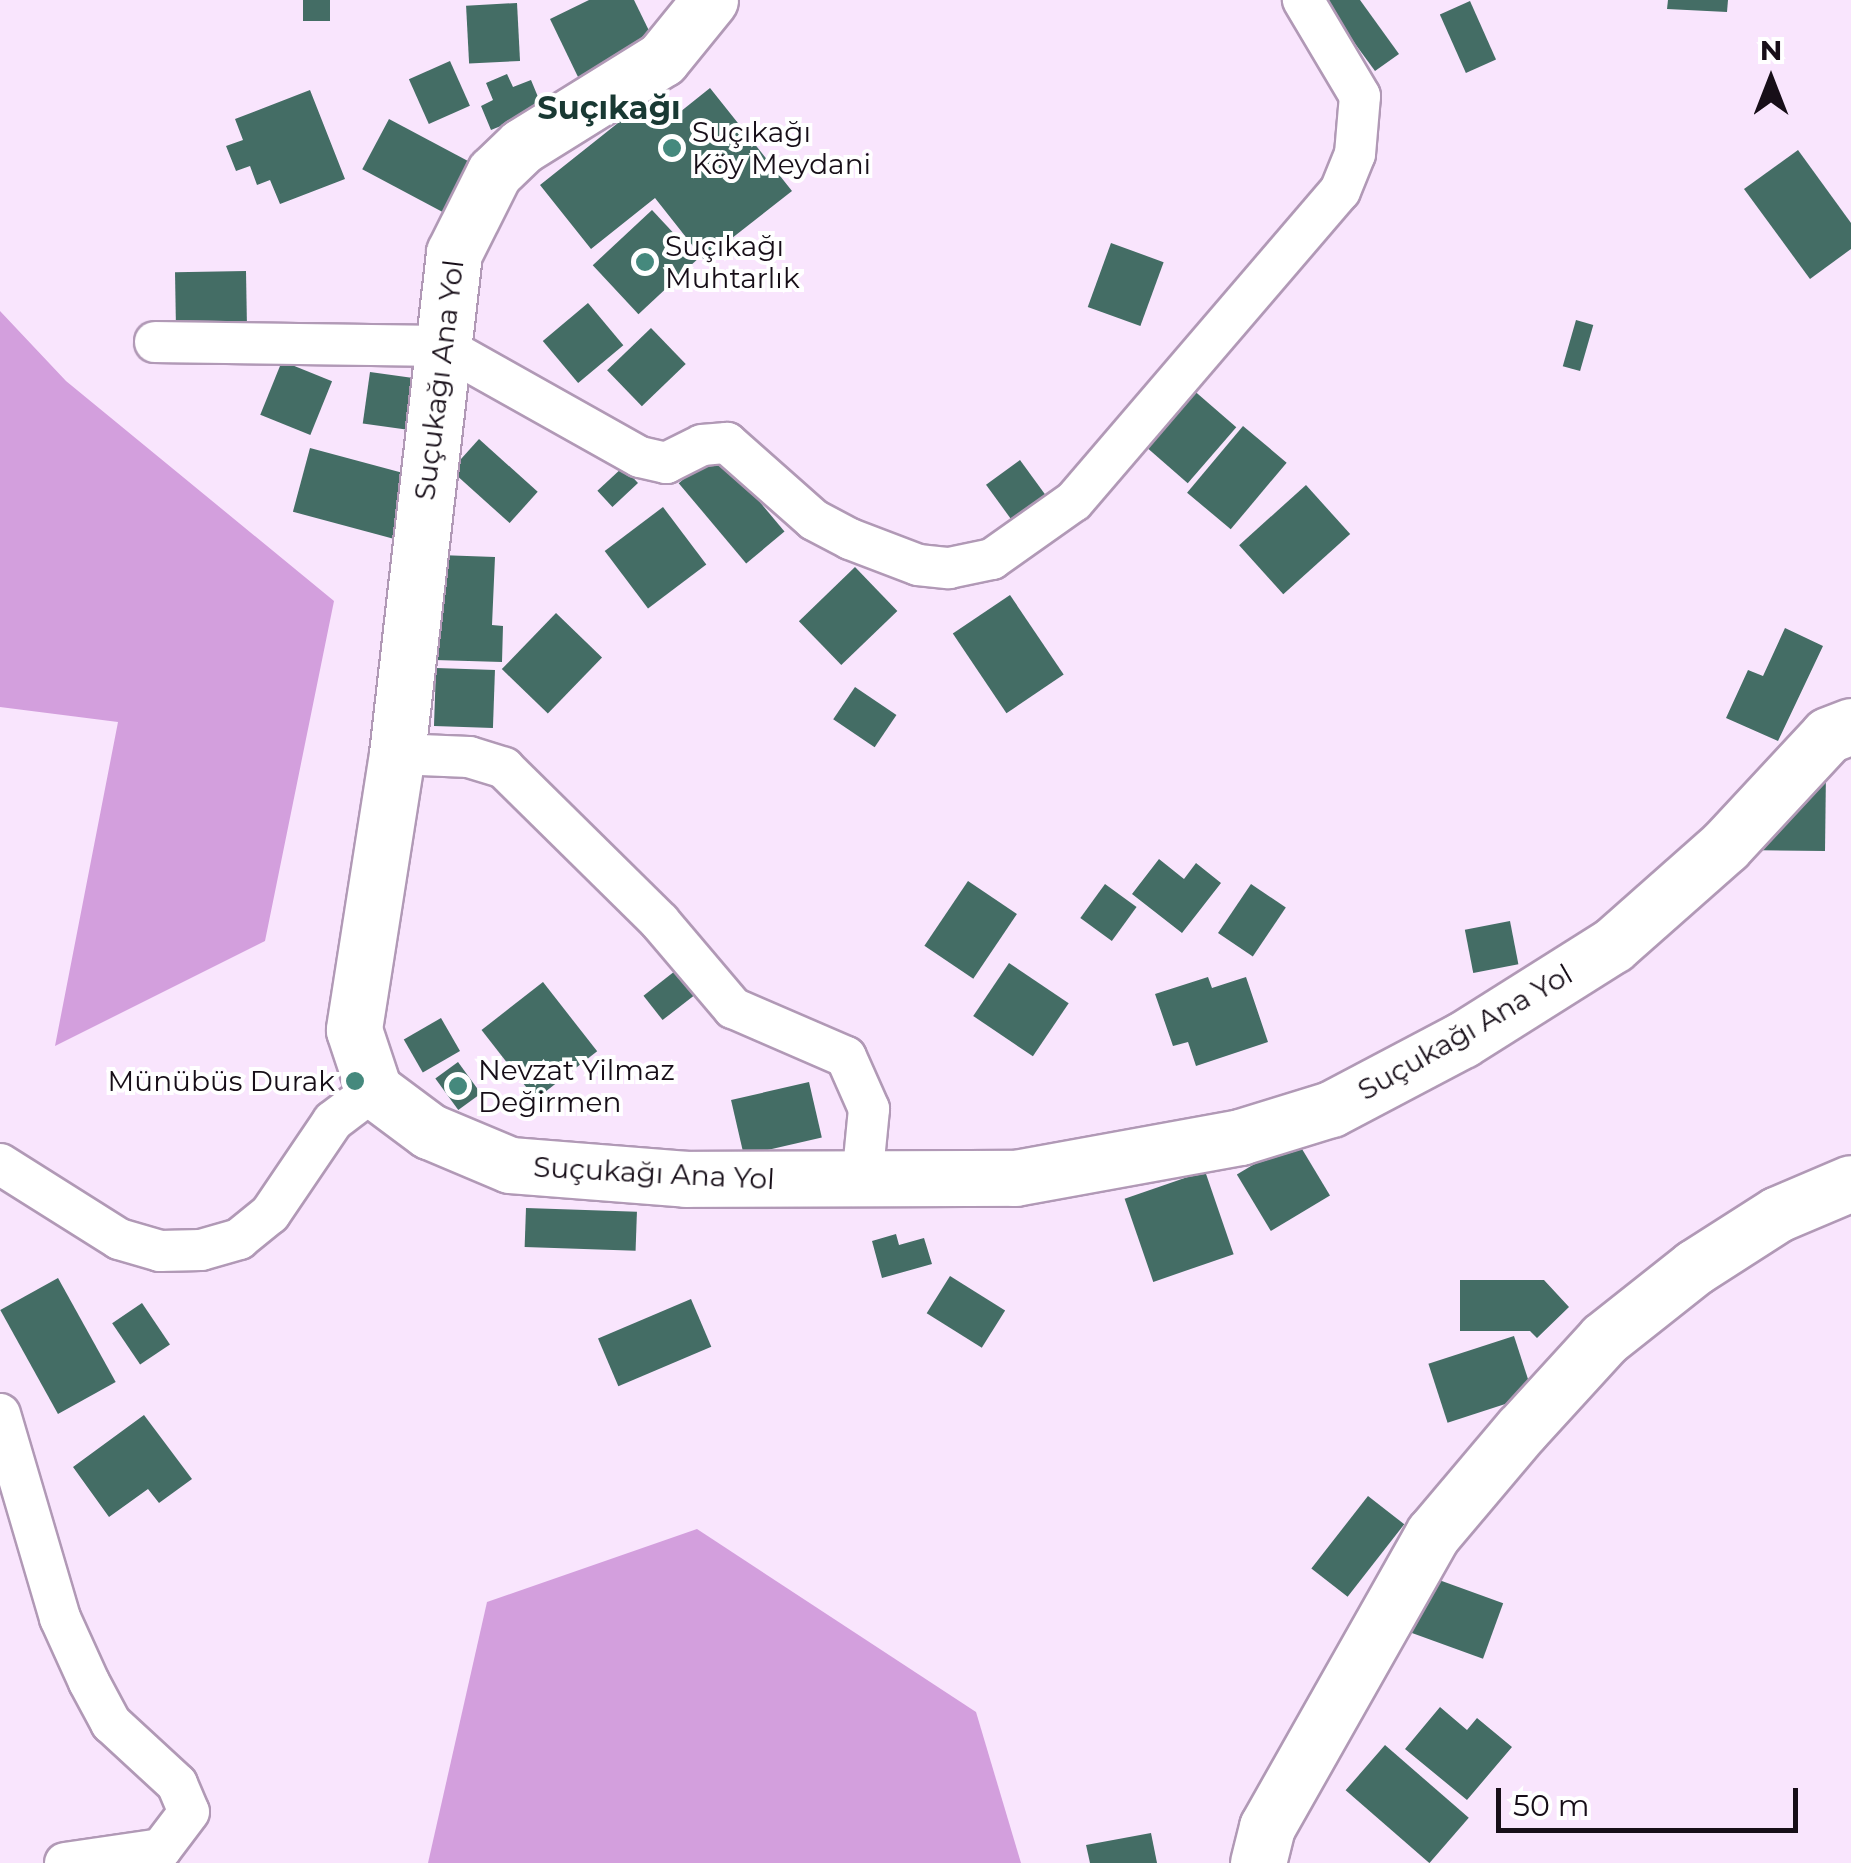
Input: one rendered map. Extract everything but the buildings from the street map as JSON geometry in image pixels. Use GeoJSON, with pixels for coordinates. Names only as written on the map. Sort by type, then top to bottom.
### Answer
{"type":"FeatureCollection","features":[{"type":"Feature","properties":{"kind":"street","name":"Suçukağı Ana Yol"},"geometry":{"type":"LineString","coordinates":[[710,0],[662,59],[522,146],[494,173],[454,254],[396,754],[356,991],[358,1056],[374,1090],[430,1130],[510,1166],[686,1180],[1014,1178],[1240,1137],[1331,1108],[1462,1040],[1613,944],[1725,846],[1843,721]]}},
{"type":"Feature","properties":{"kind":"street"},"geometry":{"type":"LineString","coordinates":[[155,342],[442,346],[640,457],[666,463],[702,446],[727,443],[814,520],[850,539],[918,564],[949,568],[992,558],[1074,501],[1340,191],[1355,154],[1360,96],[1303,0]]}},
{"type":"Feature","properties":{"kind":"street"},"geometry":{"type":"LineString","coordinates":[[396,754],[470,757],[504,768],[660,922],[733,1008],[846,1057],[870,1109],[862,1181]]}},
{"type":"Feature","properties":{"kind":"street"},"geometry":{"type":"LineString","coordinates":[[0,1164],[119,1239],[160,1251],[200,1250],[240,1239],[270,1214],[333,1120],[374,1090]]}},
{"type":"Feature","properties":{"kind":"street"},"geometry":{"type":"LineString","coordinates":[[1258,1863],[1267,1827],[1433,1534],[1521,1430],[1604,1340],[1695,1267],[1778,1214],[1851,1182]]}},
{"type":"Feature","properties":{"kind":"street"},"geometry":{"type":"LineString","coordinates":[[0,1414],[60,1618],[89,1682],[111,1724],[177,1784],[189,1812],[161,1848],[65,1863]]}},
{"type":"Feature","properties":{"kind":"shaded area"},"geometry":{"type":"Polygon","coordinates":[[[0,311],[66,381],[334,601],[265,941],[55,1046],[118,722],[0,707],[0,311]]]}},
{"type":"Feature","properties":{"kind":"shaded area"},"geometry":{"type":"Polygon","coordinates":[[[697,1529],[976,1712],[1021,1863],[428,1863],[487,1602],[697,1529]]]}},
{"type":"Feature","properties":{"kind":"place","name":"Suçıkağı Köy Meydani"},"geometry":{"type":"Point","coordinates":[672,148]}},
{"type":"Feature","properties":{"kind":"place","name":"Suçıkağı Muhtarlık"},"geometry":{"type":"Point","coordinates":[645,262]}},
{"type":"Feature","properties":{"kind":"place","name":"Münübüs Durak"},"geometry":{"type":"Point","coordinates":[355,1081]}},
{"type":"Feature","properties":{"kind":"place","name":"Nevzat Yilmaz Değirmen"},"geometry":{"type":"Point","coordinates":[458,1086]}},
{"type":"Feature","properties":{"kind":"district","name":"Suçıkağı"},"geometry":{"type":"Point","coordinates":[609,108]}}]}
